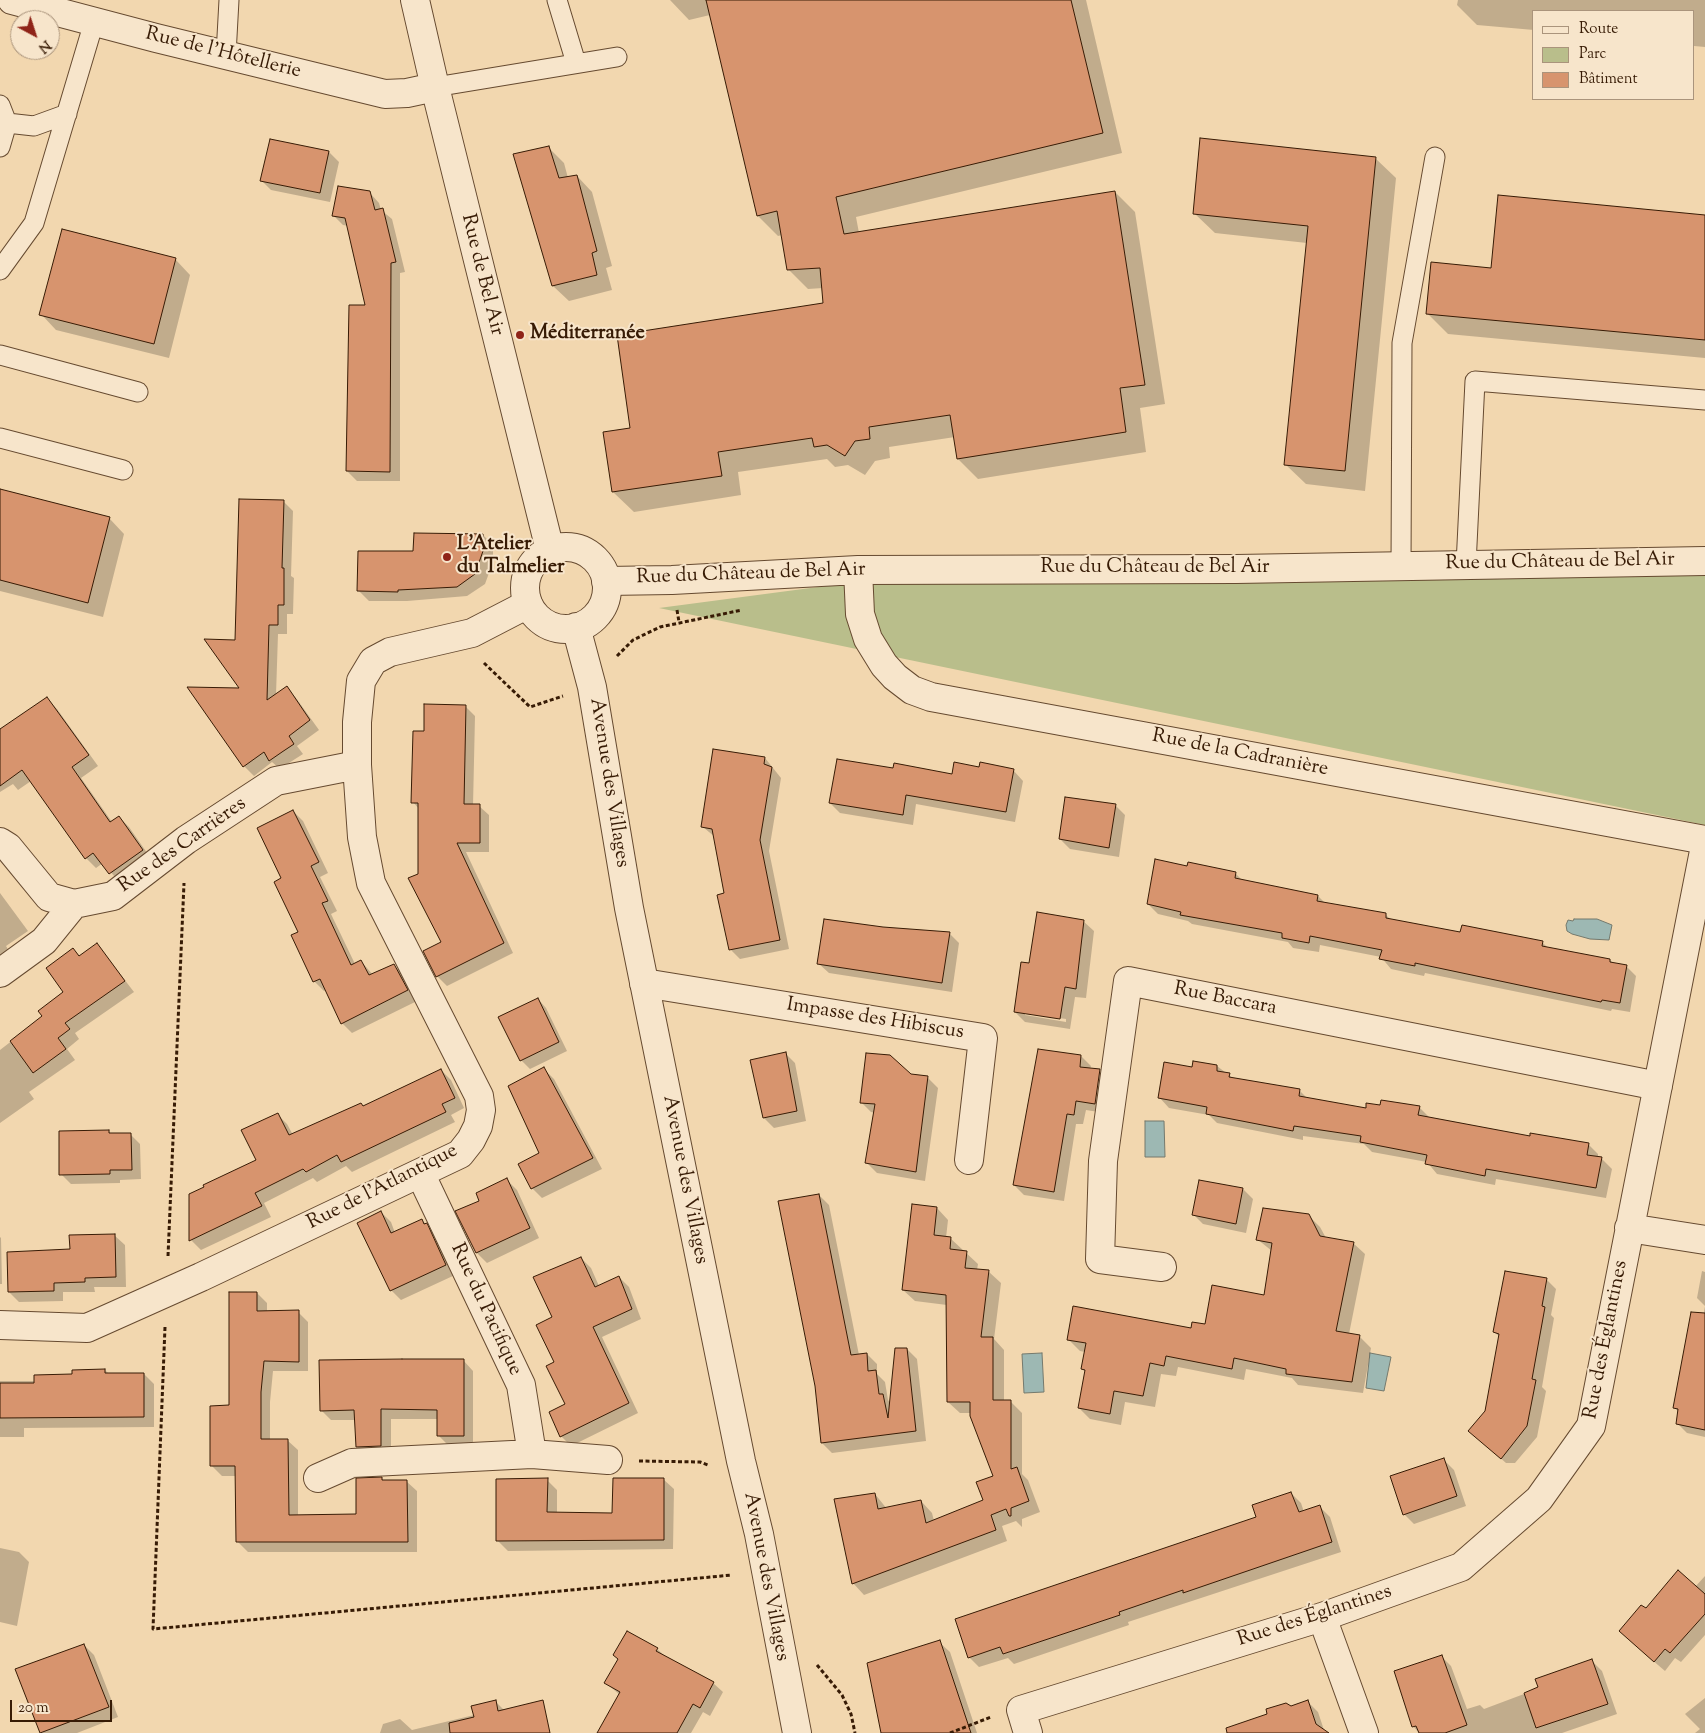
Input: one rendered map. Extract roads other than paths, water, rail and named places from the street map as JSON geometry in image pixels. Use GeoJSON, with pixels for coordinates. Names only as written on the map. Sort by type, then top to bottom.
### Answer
{"type":"FeatureCollection","features":[{"type":"Feature","properties":{"kind":"street","name":"Rue de l'Hôtellerie"},"geometry":{"type":"LineString","coordinates":[[12,0],[385,94],[408,93],[435,87]]}},
{"type":"Feature","properties":{"kind":"street","name":"Rue de Bel Air"},"geometry":{"type":"LineString","coordinates":[[416,0],[435,87],[550,550]]}},
{"type":"Feature","properties":{"kind":"street"},"geometry":{"type":"LineString","coordinates":[[562,547],[586,552],[602,570],[606,581],[606,593],[596,615],[587,623],[576,627],[553,627],[543,622],[528,604],[525,592],[526,578],[531,567],[539,557],[550,550],[562,547]]}},
{"type":"Feature","properties":{"kind":"street","name":"Rue du Château de Bel Air"},"geometry":{"type":"LineString","coordinates":[[606,581],[672,580],[858,570],[1400,566],[1705,561]]}},
{"type":"Feature","properties":{"kind":"street","name":"Rue de la Cadranière"},"geometry":{"type":"LineString","coordinates":[[858,570],[860,614],[868,639],[884,665],[895,677],[912,690],[931,696],[1705,840]]}},
{"type":"Feature","properties":{"kind":"street","name":"Rue de l'Atlantique"},"geometry":{"type":"LineString","coordinates":[[0,1325],[86,1328],[167,1292],[460,1154],[466,1147],[478,1126],[479,1096],[371,883],[362,837],[357,765],[357,722],[361,681],[373,661],[390,652],[472,633],[528,604]]}},
{"type":"Feature","properties":{"kind":"street","name":"Avenue des Villages"},"geometry":{"type":"LineString","coordinates":[[576,627],[592,687],[626,890],[644,983],[736,1437],[759,1534],[795,1724]]}},
{"type":"Feature","properties":{"kind":"street","name":"Rue des Carrières"},"geometry":{"type":"LineString","coordinates":[[0,842],[8,847],[49,897],[74,904],[113,896],[186,840],[276,781],[357,765]]}},
{"type":"Feature","properties":{"kind":"street","name":"Rue des Églantines"},"geometry":{"type":"LineString","coordinates":[[1025,1722],[1461,1567],[1539,1499],[1591,1426],[1705,846]]}},
{"type":"Feature","properties":{"kind":"street"},"geometry":{"type":"LineString","coordinates":[[0,973],[44,941],[74,904]]}},
{"type":"Feature","properties":{"kind":"street","name":"Rue Baccara"},"geometry":{"type":"LineString","coordinates":[[1162,1268],[1100,1259],[1103,1161],[1128,981],[1658,1086]]}},
{"type":"Feature","properties":{"kind":"street","name":"Impasse des Hibiscus"},"geometry":{"type":"LineString","coordinates":[[644,983],[983,1038],[969,1160]]}},
{"type":"Feature","properties":{"kind":"street","name":"Rue du Pacifique"},"geometry":{"type":"LineString","coordinates":[[420,1173],[521,1385],[532,1454]]}},
{"type":"Feature","properties":{"kind":"street"},"geometry":{"type":"LineString","coordinates":[[1629,1228],[1705,1240]]}},
{"type":"Feature","properties":{"kind":"street"},"geometry":{"type":"LineString","coordinates":[[318,1478],[352,1464],[532,1454],[608,1460]]}},
{"type":"Feature","properties":{"kind":"street"},"geometry":{"type":"LineString","coordinates":[[1322,1617],[1364,1733]]}},
{"type":"Feature","properties":{"kind":"lane"},"geometry":{"type":"LineString","coordinates":[[226,55],[229,0]]}},
{"type":"Feature","properties":{"kind":"lane"},"geometry":{"type":"LineString","coordinates":[[557,0],[576,63]]}},
{"type":"Feature","properties":{"kind":"lane"},"geometry":{"type":"LineString","coordinates":[[0,270],[34,223],[94,22]]}},
{"type":"Feature","properties":{"kind":"lane"},"geometry":{"type":"LineString","coordinates":[[435,87],[617,56]]}},
{"type":"Feature","properties":{"kind":"lane"},"geometry":{"type":"LineString","coordinates":[[0,105],[8,123],[0,147]]}},
{"type":"Feature","properties":{"kind":"lane"},"geometry":{"type":"LineString","coordinates":[[8,123],[34,126],[67,114]]}},
{"type":"Feature","properties":{"kind":"lane"},"geometry":{"type":"LineString","coordinates":[[1400,566],[1402,343],[1435,157]]}},
{"type":"Feature","properties":{"kind":"lane"},"geometry":{"type":"LineString","coordinates":[[0,355],[138,392]]}},
{"type":"Feature","properties":{"kind":"lane"},"geometry":{"type":"LineString","coordinates":[[1466,565],[1475,381],[1705,400]]}},
{"type":"Feature","properties":{"kind":"lane"},"geometry":{"type":"LineString","coordinates":[[0,438],[123,470]]}},
{"type":"Feature","properties":{"kind":"water"},"geometry":{"type":"Polygon","coordinates":[[[1574,919],[1597,919],[1612,925],[1609,940],[1590,939],[1567,931],[1566,925],[1568,920],[1573,921],[1574,919]]]}},
{"type":"Feature","properties":{"kind":"water"},"geometry":{"type":"Polygon","coordinates":[[[1145,1121],[1164,1121],[1165,1157],[1145,1157],[1145,1121]]]}},
{"type":"Feature","properties":{"kind":"water"},"geometry":{"type":"Polygon","coordinates":[[[1042,1353],[1044,1392],[1024,1393],[1022,1354],[1042,1353]]]}},
{"type":"Feature","properties":{"kind":"water"},"geometry":{"type":"Polygon","coordinates":[[[1370,1353],[1391,1357],[1384,1391],[1366,1388],[1370,1353]]]}},
{"type":"Feature","properties":{"kind":"place","name":"Méditerranée"},"geometry":{"type":"Point","coordinates":[520,335]}},
{"type":"Feature","properties":{"kind":"place","name":"L'Atelier du Talmelier"},"geometry":{"type":"Point","coordinates":[447,557]}}]}
